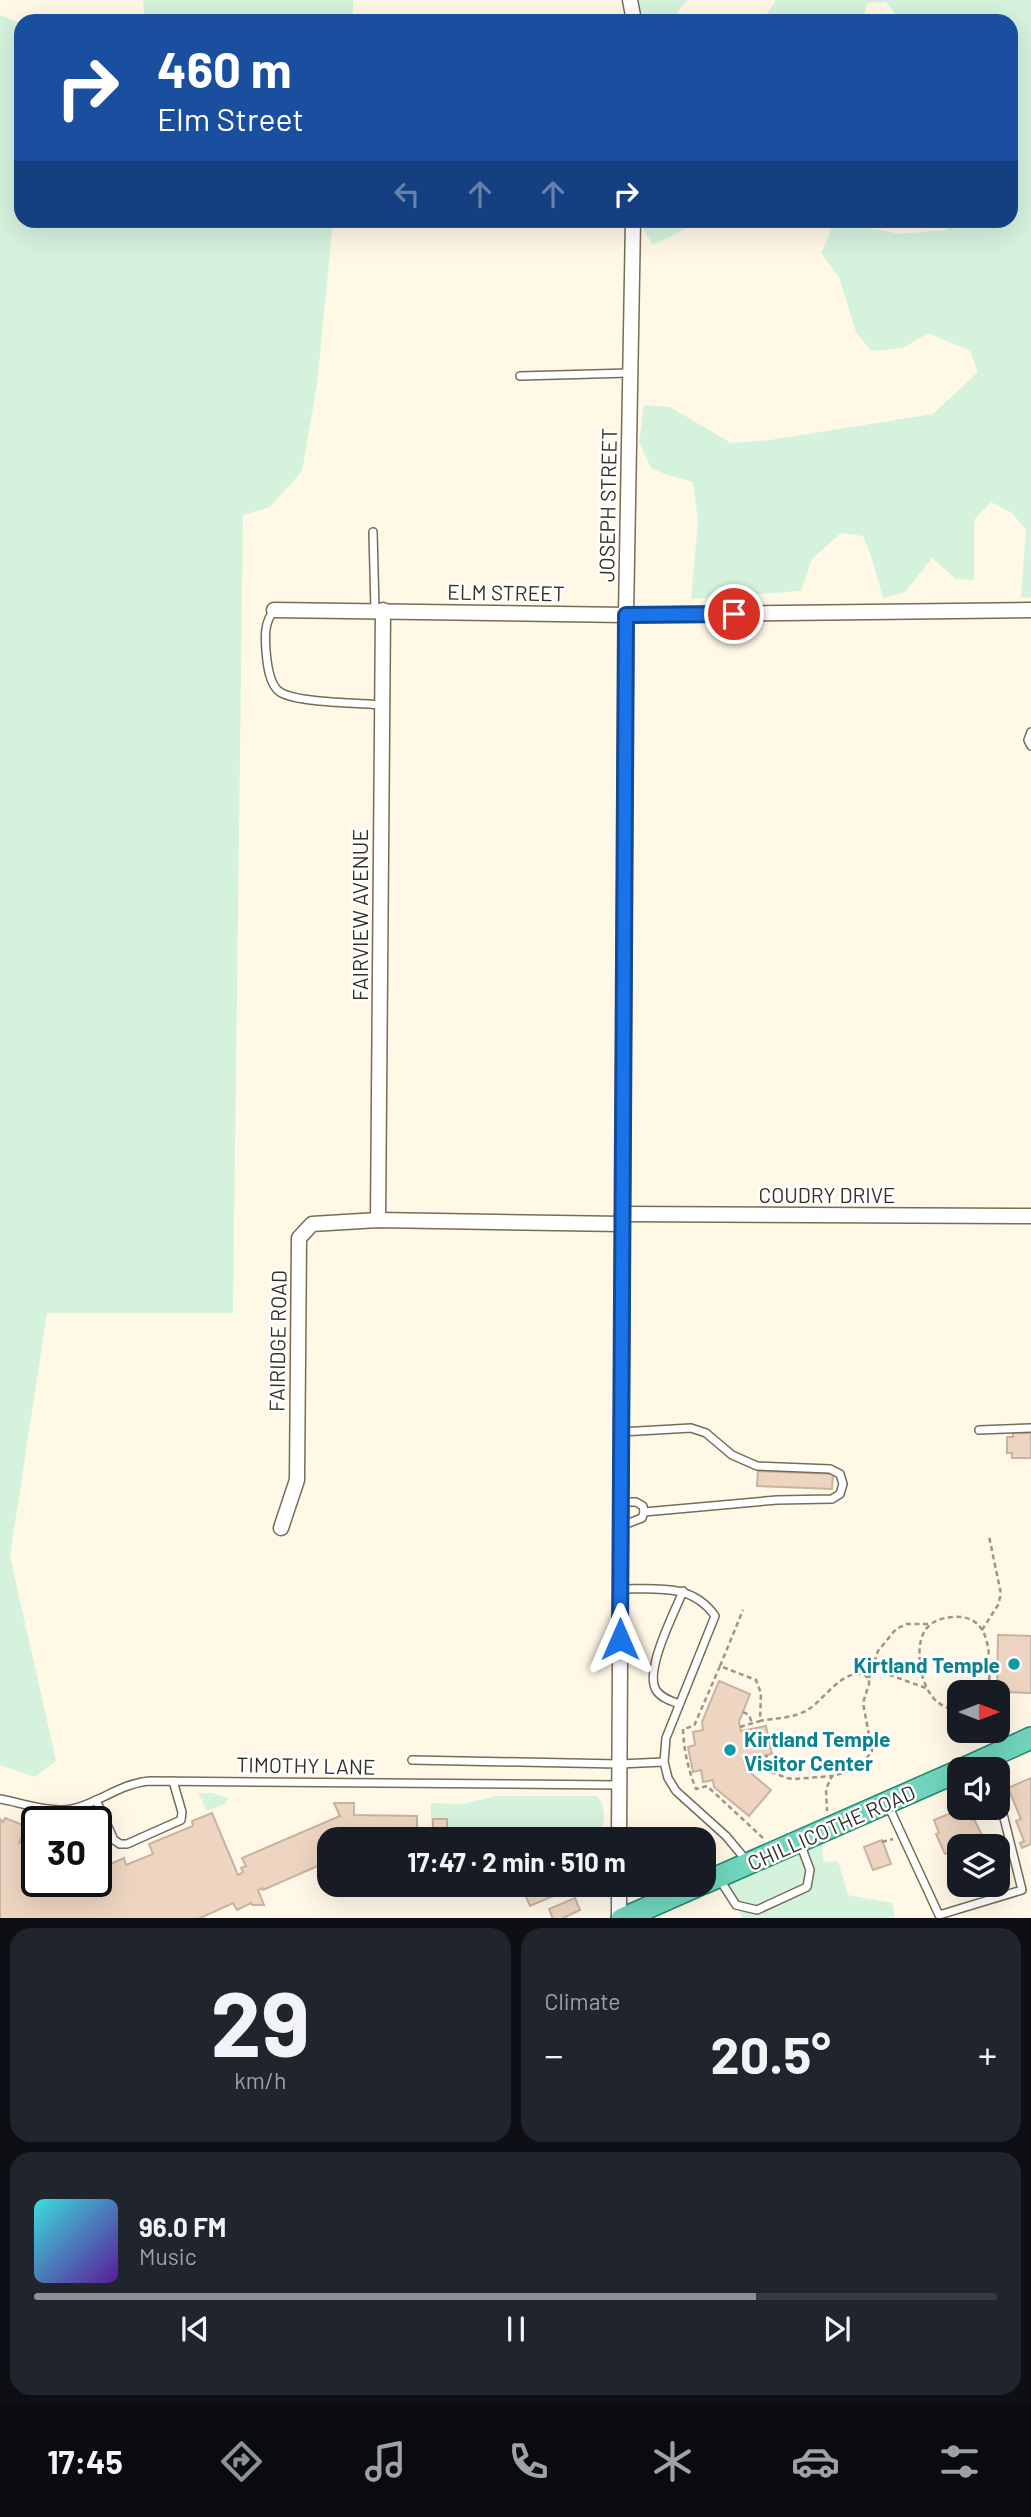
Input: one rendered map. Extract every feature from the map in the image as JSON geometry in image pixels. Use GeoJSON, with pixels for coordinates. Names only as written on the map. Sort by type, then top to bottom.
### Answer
{"type":"FeatureCollection","features":[{"type":"Feature","properties":{"kind":"main road","name":"CHILLICOTHE ROAD"},"geometry":{"type":"LineString","coordinates":[[999,1757],[1031,1738]]}},
{"type":"Feature","properties":{"kind":"main road","name":"CHILLICOTHE ROAD"},"geometry":{"type":"LineString","coordinates":[[716,1877],[947,1776]]}},
{"type":"Feature","properties":{"kind":"main road","name":"CHILLICOTHE ROAD"},"geometry":{"type":"LineString","coordinates":[[623,1918],[671,1897]]}},
{"type":"Feature","properties":{"kind":"street","name":"JOSEPH STREET"},"geometry":{"type":"LineString","coordinates":[[619,1827],[626,615],[633,228]]}},
{"type":"Feature","properties":{"kind":"street","name":"ELM STREET"},"geometry":{"type":"LineString","coordinates":[[274,610],[626,615],[1031,610]]}},
{"type":"Feature","properties":{"kind":"street","name":"FAIRVIEW AVENUE"},"geometry":{"type":"LineString","coordinates":[[378,1220],[382,705],[379,610]]}},
{"type":"Feature","properties":{"kind":"street","name":"COUDRY DRIVE"},"geometry":{"type":"LineString","coordinates":[[378,1220],[1031,1216]]}},
{"type":"Feature","properties":{"kind":"street","name":"FAIRIDGE ROAD"},"geometry":{"type":"LineString","coordinates":[[281,1528],[297,1480],[299,1238],[312,1224],[378,1220]]}},
{"type":"Feature","properties":{"kind":"street"},"geometry":{"type":"LineString","coordinates":[[620,1897],[621,1918]]}},
{"type":"Feature","properties":{"kind":"lane"},"geometry":{"type":"LineString","coordinates":[[520,376],[631,373]]}},
{"type":"Feature","properties":{"kind":"lane"},"geometry":{"type":"LineString","coordinates":[[373,532],[379,610]]}},
{"type":"Feature","properties":{"kind":"lane"},"geometry":{"type":"LineString","coordinates":[[274,610],[265,631],[266,656],[272,682],[278,691],[301,698],[382,705]]}},
{"type":"Feature","properties":{"kind":"lane"},"geometry":{"type":"LineString","coordinates":[[1031,732],[1028,740],[1031,746]]}},
{"type":"Feature","properties":{"kind":"lane"},"geometry":{"type":"LineString","coordinates":[[621,1432],[691,1428],[706,1433],[732,1455],[757,1466],[830,1469],[840,1474],[843,1484],[840,1494],[832,1500],[777,1500],[644,1512]]}},
{"type":"Feature","properties":{"kind":"lane"},"geometry":{"type":"LineString","coordinates":[[979,1430],[1031,1428]]}},
{"type":"Feature","properties":{"kind":"lane"},"geometry":{"type":"LineString","coordinates":[[620,1502],[636,1502],[643,1506],[644,1512],[642,1518],[637,1521],[620,1526]]}},
{"type":"Feature","properties":{"kind":"lane"},"geometry":{"type":"LineString","coordinates":[[620,1589],[683,1591],[702,1601],[715,1616],[666,1738],[664,1762],[668,1778],[676,1791],[726,1836],[749,1863]]}},
{"type":"Feature","properties":{"kind":"lane"},"geometry":{"type":"LineString","coordinates":[[679,1704],[663,1697],[653,1681],[654,1667],[683,1591]]}},
{"type":"Feature","properties":{"kind":"lane"},"geometry":{"type":"LineString","coordinates":[[412,1760],[619,1764],[664,1762]]}},
{"type":"Feature","properties":{"kind":"lane"},"geometry":{"type":"LineString","coordinates":[[96,1800],[114,1840],[127,1844],[181,1820],[183,1812],[173,1781]]}},
{"type":"Feature","properties":{"kind":"lane","name":"TIMOTHY LANE"},"geometry":{"type":"LineString","coordinates":[[0,1798],[60,1810],[75,1808],[138,1782],[173,1781],[619,1785]]}},
{"type":"Feature","properties":{"kind":"lane"},"geometry":{"type":"LineString","coordinates":[[886,1803],[939,1915],[1022,1889],[1005,1820]]}},
{"type":"Feature","properties":{"kind":"lane"},"geometry":{"type":"LineString","coordinates":[[716,1888],[736,1905],[757,1910],[807,1887],[810,1870],[799,1841]]}},
{"type":"Feature","properties":{"kind":"path"},"geometry":{"type":"LineString","coordinates":[[982,1630],[999,1605],[1002,1594],[989,1536]]}},
{"type":"Feature","properties":{"kind":"path"},"geometry":{"type":"LineString","coordinates":[[743,1610],[694,1726],[682,1729],[688,1769],[696,1789],[707,1786],[763,1838]]}},
{"type":"Feature","properties":{"kind":"path"},"geometry":{"type":"LineString","coordinates":[[947,1706],[938,1703],[928,1689],[921,1665],[920,1648],[930,1624],[939,1619],[960,1617],[973,1622],[982,1630],[989,1648],[989,1680]]}},
{"type":"Feature","properties":{"kind":"path"},"geometry":{"type":"LineString","coordinates":[[766,1755],[772,1772],[786,1778],[832,1776],[856,1768],[872,1751],[863,1703],[877,1651],[895,1629],[907,1624],[930,1624]]}},
{"type":"Feature","properties":{"kind":"path"},"geometry":{"type":"LineString","coordinates":[[720,1666],[756,1680],[761,1693],[760,1721]]}},
{"type":"Feature","properties":{"kind":"path"},"geometry":{"type":"LineString","coordinates":[[873,1669],[928,1689]]}},
{"type":"Feature","properties":{"kind":"path"},"geometry":{"type":"LineString","coordinates":[[740,1727],[810,1709],[848,1676],[857,1673],[869,1678]]}},
{"type":"Feature","properties":{"kind":"path"},"geometry":{"type":"LineString","coordinates":[[743,1712],[749,1716],[752,1723]]}},
{"type":"Feature","properties":{"kind":"path"},"geometry":{"type":"LineString","coordinates":[[827,1811],[827,1789],[832,1776]]}},
{"type":"Feature","properties":{"kind":"green space"},"geometry":{"type":"Polygon","coordinates":[[[143,0],[353,0],[353,14],[144,14],[143,0]]]}},
{"type":"Feature","properties":{"kind":"green space"},"geometry":{"type":"Polygon","coordinates":[[[636,0],[688,0],[678,14],[639,14],[636,0]]]}},
{"type":"Feature","properties":{"kind":"green space"},"geometry":{"type":"Polygon","coordinates":[[[776,0],[1031,0],[1031,598],[1021,597],[1026,530],[1012,513],[991,502],[974,520],[974,580],[956,579],[932,558],[905,592],[883,598],[863,536],[841,533],[812,559],[801,591],[691,599],[698,522],[693,482],[651,468],[639,442],[644,405],[670,407],[731,443],[770,440],[933,414],[978,372],[970,351],[928,333],[903,348],[871,351],[856,332],[839,277],[821,253],[832,228],[867,228],[900,234],[947,228],[1018,228],[1018,14],[895,14],[886,2],[867,3],[865,14],[767,14],[776,0]]]}},
{"type":"Feature","properties":{"kind":"green space"},"geometry":{"type":"Polygon","coordinates":[[[0,15],[14,20],[14,228],[332,228],[317,385],[302,471],[270,507],[243,515],[233,1313],[47,1313],[10,1556],[56,1761],[35,1777],[0,1765],[0,15]]]}},
{"type":"Feature","properties":{"kind":"green space"},"geometry":{"type":"Polygon","coordinates":[[[643,228],[687,228],[653,245],[643,228]]]}},
{"type":"Feature","properties":{"kind":"green space"},"geometry":{"type":"Polygon","coordinates":[[[198,1793],[212,1793],[228,1798],[225,1804],[207,1811],[198,1793]]]}},
{"type":"Feature","properties":{"kind":"green space"},"geometry":{"type":"Polygon","coordinates":[[[496,1796],[597,1796],[604,1816],[602,1827],[447,1827],[447,1819],[434,1819],[431,1826],[431,1803],[463,1804],[496,1796]]]}},
{"type":"Feature","properties":{"kind":"green space"},"geometry":{"type":"Polygon","coordinates":[[[822,1835],[823,1862],[838,1861],[848,1895],[892,1903],[895,1918],[742,1918],[726,1879],[822,1835]]]}},
{"type":"Feature","properties":{"kind":"building"},"geometry":{"type":"Polygon","coordinates":[[[1013,1433],[1031,1433],[1031,1458],[1012,1458],[1012,1453],[1007,1453],[1007,1437],[1013,1437],[1013,1433]]]}},
{"type":"Feature","properties":{"kind":"building"},"geometry":{"type":"Polygon","coordinates":[[[758,1471],[833,1474],[832,1489],[757,1486],[758,1471]]]}},
{"type":"Feature","properties":{"kind":"building","name":"Kirtland Temple"},"geometry":{"type":"Polygon","coordinates":[[[998,1635],[1031,1636],[1031,1693],[1010,1692],[1010,1680],[997,1680],[998,1635]]]}},
{"type":"Feature","properties":{"kind":"building","name":"Kirtland Temple Visitor Center"},"geometry":{"type":"Polygon","coordinates":[[[719,1681],[750,1694],[739,1722],[741,1731],[766,1726],[772,1754],[744,1760],[746,1769],[771,1790],[749,1816],[714,1787],[713,1780],[703,1782],[701,1770],[693,1772],[688,1747],[695,1745],[693,1732],[703,1730],[702,1722],[719,1681]]]}},
{"type":"Feature","properties":{"kind":"building"},"geometry":{"type":"Polygon","coordinates":[[[1031,1778],[1031,1844],[1022,1848],[1020,1843],[1024,1841],[1016,1821],[1021,1819],[1010,1787],[1031,1778]]]}},
{"type":"Feature","properties":{"kind":"building"},"geometry":{"type":"Polygon","coordinates":[[[334,1803],[354,1803],[354,1815],[417,1816],[417,1827],[317,1827],[317,1866],[258,1890],[264,1905],[251,1903],[237,1910],[233,1903],[200,1918],[0,1918],[0,1819],[3,1822],[5,1818],[21,1824],[21,1897],[112,1897],[112,1863],[124,1858],[126,1865],[153,1854],[149,1844],[193,1826],[192,1821],[212,1813],[238,1875],[243,1872],[241,1868],[246,1866],[242,1858],[340,1816],[334,1803]]]}},
{"type":"Feature","properties":{"kind":"building"},"geometry":{"type":"Polygon","coordinates":[[[947,1815],[947,1820],[974,1820],[982,1834],[947,1834],[945,1854],[936,1834],[939,1833],[934,1820],[947,1815]]]}},
{"type":"Feature","properties":{"kind":"building"},"geometry":{"type":"Polygon","coordinates":[[[433,1819],[447,1819],[447,1827],[433,1827],[433,1819]]]}},
{"type":"Feature","properties":{"kind":"building"},"geometry":{"type":"Polygon","coordinates":[[[882,1840],[891,1864],[873,1870],[864,1847],[882,1840]]]}},
{"type":"Feature","properties":{"kind":"building"},"geometry":{"type":"Polygon","coordinates":[[[526,1897],[551,1897],[530,1906],[526,1897]]]}},
{"type":"Feature","properties":{"kind":"building"},"geometry":{"type":"Polygon","coordinates":[[[575,1898],[580,1910],[563,1918],[553,1918],[549,1909],[575,1898]]]}},
{"type":"Feature","properties":{"kind":"place","name":"Kirtland Temple"},"geometry":{"type":"Point","coordinates":[1014,1664]}},
{"type":"Feature","properties":{"kind":"place","name":"Kirtland Temple Visitor Center"},"geometry":{"type":"Point","coordinates":[730,1750]}},
{"type":"Feature","properties":{"kind":"route"},"geometry":{"type":"LineString","coordinates":[[620,1639],[626,615],[734,614]]}}]}
